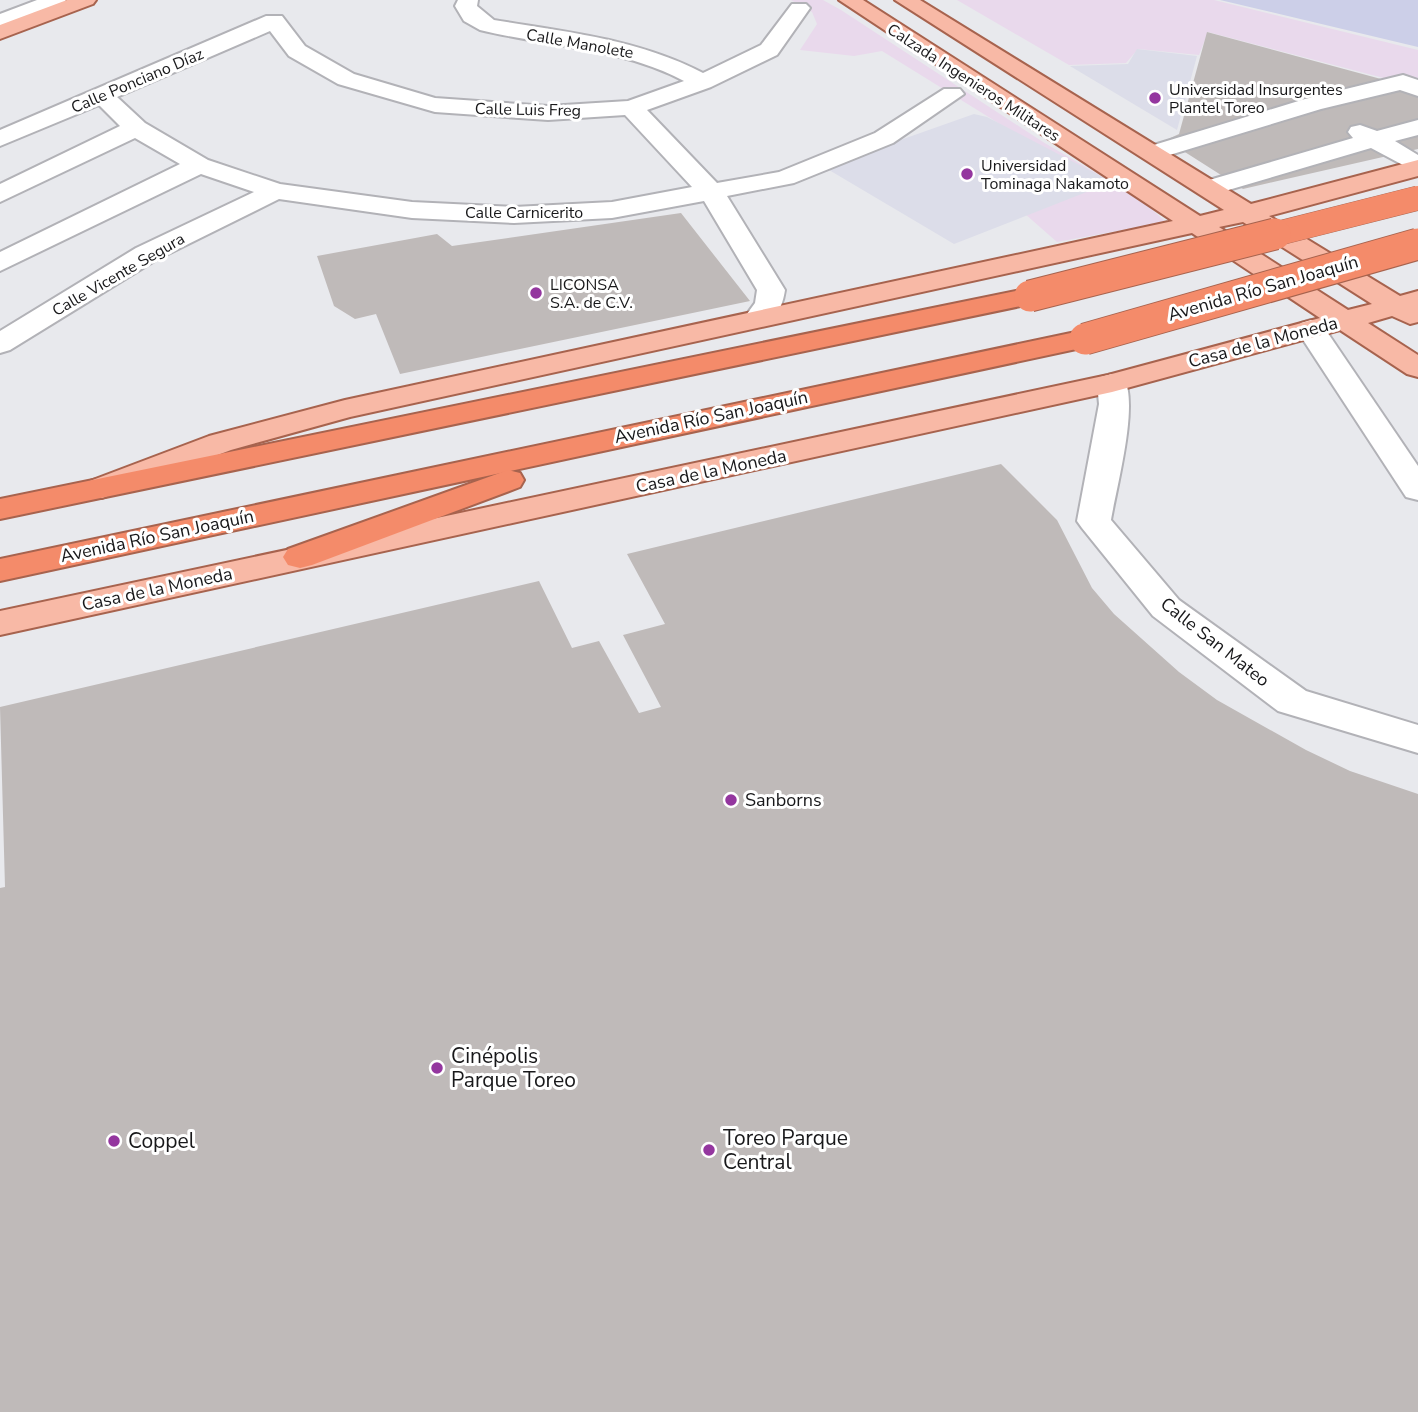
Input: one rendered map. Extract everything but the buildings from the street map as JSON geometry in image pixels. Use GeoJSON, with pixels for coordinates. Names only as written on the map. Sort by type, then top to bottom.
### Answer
{"type":"FeatureCollection","features":[{"type":"Feature","properties":{"kind":"highway"},"geometry":{"type":"LineString","coordinates":[[0,509],[1030,296],[1418,198]]}},
{"type":"Feature","properties":{"kind":"highway","name":"Avenida Río San Joaquín"},"geometry":{"type":"LineString","coordinates":[[0,570],[642,430],[1085,340],[1418,244]]}},
{"type":"Feature","properties":{"kind":"highway"},"geometry":{"type":"LineString","coordinates":[[300,557],[642,430]]}},
{"type":"Feature","properties":{"kind":"main road"},"geometry":{"type":"LineString","coordinates":[[0,32],[86,0]]}},
{"type":"Feature","properties":{"kind":"main road","name":"Calzada Ingenieros Militares"},"geometry":{"type":"LineString","coordinates":[[849,0],[1418,368]]}},
{"type":"Feature","properties":{"kind":"main road","name":"Calzada Ingenieros Militares"},"geometry":{"type":"LineString","coordinates":[[905,0],[1208,188],[1411,309]]}},
{"type":"Feature","properties":{"kind":"main road"},"geometry":{"type":"LineString","coordinates":[[93,491],[182,457],[283,425],[758,318],[1249,213],[1418,167]]}},
{"type":"Feature","properties":{"kind":"main road","name":"Casa de la Moneda"},"geometry":{"type":"LineString","coordinates":[[0,623],[1112,383],[1347,320],[1411,309]]}},
{"type":"Feature","properties":{"kind":"street"},"geometry":{"type":"LineString","coordinates":[[0,11],[30,0]]}},
{"type":"Feature","properties":{"kind":"street"},"geometry":{"type":"LineString","coordinates":[[0,22],[56,0]]}},
{"type":"Feature","properties":{"kind":"street"},"geometry":{"type":"LineString","coordinates":[[274,21],[286,0]]}},
{"type":"Feature","properties":{"kind":"street","name":"Calle Manolete"},"geometry":{"type":"LineString","coordinates":[[468,0],[466,6],[472,16],[488,25],[630,50],[665,62],[703,82]]}},
{"type":"Feature","properties":{"kind":"street","name":"Calle Luis Freg"},"geometry":{"type":"LineString","coordinates":[[274,21],[297,51],[346,79],[390,94],[435,105],[548,113],[631,108],[703,82],[769,50],[799,8]]}},
{"type":"Feature","properties":{"kind":"street","name":"Calle Ponciano Díaz"},"geometry":{"type":"LineString","coordinates":[[0,139],[274,21]]}},
{"type":"Feature","properties":{"kind":"street"},"geometry":{"type":"LineString","coordinates":[[1153,153],[1313,104],[1403,82],[1418,89]]}},
{"type":"Feature","properties":{"kind":"street","name":"Calle Carnicerito"},"geometry":{"type":"LineString","coordinates":[[102,95],[136,128],[199,165],[276,191],[412,210],[514,215],[612,211],[785,178],[884,138],[952,94]]}},
{"type":"Feature","properties":{"kind":"street"},"geometry":{"type":"LineString","coordinates":[[1313,104],[1418,167]]}},
{"type":"Feature","properties":{"kind":"street"},"geometry":{"type":"LineString","coordinates":[[631,108],[712,193],[771,290],[769,304],[758,318]]}},
{"type":"Feature","properties":{"kind":"street"},"geometry":{"type":"LineString","coordinates":[[1208,188],[1418,127]]}},
{"type":"Feature","properties":{"kind":"street"},"geometry":{"type":"LineString","coordinates":[[0,194],[136,128]]}},
{"type":"Feature","properties":{"kind":"street"},"geometry":{"type":"LineString","coordinates":[[1220,133],[1275,167]]}},
{"type":"Feature","properties":{"kind":"street"},"geometry":{"type":"LineString","coordinates":[[0,263],[199,165]]}},
{"type":"Feature","properties":{"kind":"street","name":"Calle Vicente Segura"},"geometry":{"type":"LineString","coordinates":[[0,344],[146,254],[276,191]]}},
{"type":"Feature","properties":{"kind":"street"},"geometry":{"type":"LineString","coordinates":[[1311,329],[1418,490]]}},
{"type":"Feature","properties":{"kind":"street","name":"Calle San Mateo"},"geometry":{"type":"LineString","coordinates":[[1112,383],[1114,404],[1094,521],[1166,608],[1292,701],[1418,739]]}},
{"type":"Feature","properties":{"kind":"shaded area"},"geometry":{"type":"Polygon","coordinates":[[[791,0],[823,0],[841,10],[1043,142],[1140,199],[1166,222],[1057,242],[1016,206],[1092,181],[882,51],[854,56],[800,50],[817,24],[812,12],[791,0]]]}},
{"type":"Feature","properties":{"kind":"shaded area"},"geometry":{"type":"Polygon","coordinates":[[[957,0],[1214,0],[1418,50],[1418,87],[1208,32],[1199,55],[1138,49],[1126,63],[1069,65],[957,0]]]}},
{"type":"Feature","properties":{"kind":"shaded area"},"geometry":{"type":"Polygon","coordinates":[[[1220,0],[1418,0],[1418,47],[1220,0]]]}},
{"type":"Feature","properties":{"kind":"shaded area","name":"Universidad Insurgentes Plantel Toreo"},"geometry":{"type":"Polygon","coordinates":[[[1137,49],[1197,56],[1177,130],[1070,66],[1128,64],[1137,49]]]}},
{"type":"Feature","properties":{"kind":"shaded area","name":"Universidad Tominaga Nakamoto"},"geometry":{"type":"Polygon","coordinates":[[[974,114],[987,117],[1112,182],[954,244],[824,167],[974,114]]]}},
{"type":"Feature","properties":{"kind":"place","name":"Universidad Insurgentes Plantel Toreo"},"geometry":{"type":"Point","coordinates":[1155,98]}},
{"type":"Feature","properties":{"kind":"place","name":"Universidad Tominaga Nakamoto"},"geometry":{"type":"Point","coordinates":[967,174]}},
{"type":"Feature","properties":{"kind":"place","name":"LICONSA S.A. de C.V."},"geometry":{"type":"Point","coordinates":[536,293]}},
{"type":"Feature","properties":{"kind":"place","name":"Sanborns"},"geometry":{"type":"Point","coordinates":[731,800]}},
{"type":"Feature","properties":{"kind":"place","name":"Cinépolis Parque Toreo"},"geometry":{"type":"Point","coordinates":[437,1068]}},
{"type":"Feature","properties":{"kind":"place","name":"Coppel"},"geometry":{"type":"Point","coordinates":[114,1141]}},
{"type":"Feature","properties":{"kind":"place","name":"Toreo Parque Central"},"geometry":{"type":"Point","coordinates":[709,1150]}}]}
